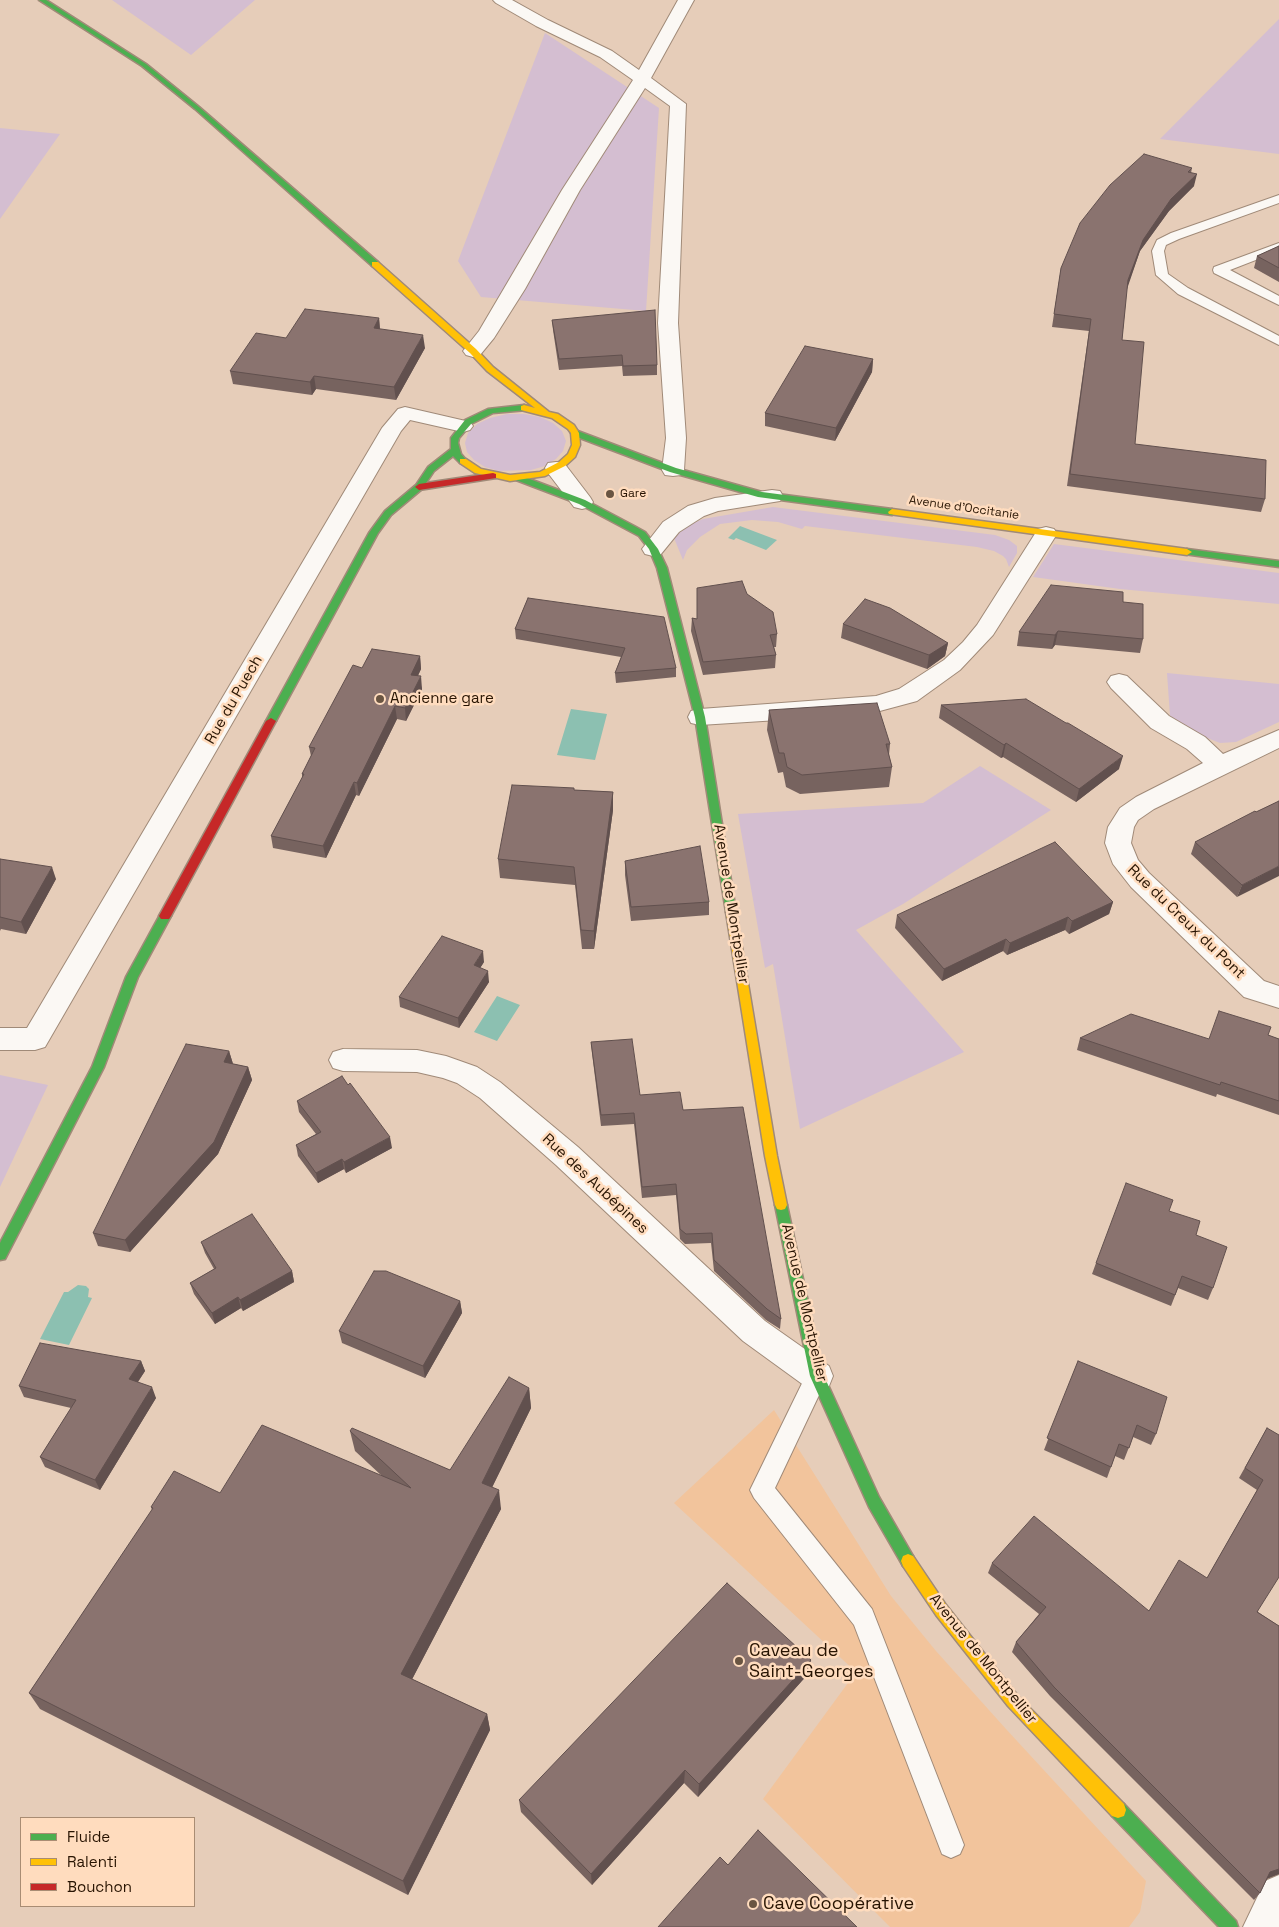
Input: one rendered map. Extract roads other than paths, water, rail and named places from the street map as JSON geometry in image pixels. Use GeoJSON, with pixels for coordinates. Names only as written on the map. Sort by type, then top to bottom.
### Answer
{"type":"FeatureCollection","features":[{"type":"Feature","properties":{"kind":"street"},"geometry":{"type":"LineString","coordinates":[[42,0],[144,65],[197,108],[473,351],[489,374],[545,412],[564,420],[575,433],[576,444],[570,460],[535,476],[519,478],[493,476],[419,487]]}},
{"type":"Feature","properties":{"kind":"street"},"geometry":{"type":"LineString","coordinates":[[500,0],[606,54],[678,104],[668,323],[676,438],[673,470]]}},
{"type":"Feature","properties":{"kind":"street"},"geometry":{"type":"LineString","coordinates":[[473,351],[487,334],[571,190],[643,78],[686,0]]}},
{"type":"Feature","properties":{"kind":"street"},"geometry":{"type":"LineString","coordinates":[[484,401],[472,420],[455,438],[455,450],[465,464],[493,476]]}},
{"type":"Feature","properties":{"kind":"street"},"geometry":{"type":"LineString","coordinates":[[472,420],[502,409],[513,408],[545,412]]}},
{"type":"Feature","properties":{"kind":"street","name":"Rue du Puech"},"geometry":{"type":"LineString","coordinates":[[0,1040],[35,1039],[392,428],[405,413],[472,420]]}},
{"type":"Feature","properties":{"kind":"street","name":"Avenue d'Occitanie"},"geometry":{"type":"LineString","coordinates":[[575,433],[673,470],[772,496],[1279,564]]}},
{"type":"Feature","properties":{"kind":"street"},"geometry":{"type":"LineString","coordinates":[[0,1255],[98,1067],[132,977],[374,533],[388,513],[419,487],[431,469],[455,450]]}},
{"type":"Feature","properties":{"kind":"street","name":"Avenue d'Occitanie"},"geometry":{"type":"LineString","coordinates":[[611,459],[649,462]]}},
{"type":"Feature","properties":{"kind":"street","name":"Avenue de Montpellier"},"geometry":{"type":"LineString","coordinates":[[570,460],[582,502]]}},
{"type":"Feature","properties":{"kind":"street","name":"Avenue de Montpellier"},"geometry":{"type":"LineString","coordinates":[[519,478],[582,502],[633,528],[642,534],[654,549],[662,568],[700,717],[771,1156],[817,1376],[874,1502],[916,1575],[941,1610],[1013,1700],[1230,1927]]}},
{"type":"Feature","properties":{"kind":"street"},"geometry":{"type":"LineString","coordinates":[[654,549],[671,528],[696,511],[715,505],[772,496]]}},
{"type":"Feature","properties":{"kind":"street"},"geometry":{"type":"LineString","coordinates":[[700,717],[876,704],[908,695],[952,665],[972,647],[985,630],[1046,534]]}},
{"type":"Feature","properties":{"kind":"street"},"geometry":{"type":"LineString","coordinates":[[1119,682],[1160,722],[1196,743],[1220,764]]}},
{"type":"Feature","properties":{"kind":"street","name":"Rue du Creux du Pont"},"geometry":{"type":"LineString","coordinates":[[1279,738],[1220,764],[1145,803],[1129,814],[1122,827],[1118,843],[1126,864],[1140,880],[1254,988],[1279,997]]}},
{"type":"Feature","properties":{"kind":"street","name":"Rue des Aubépines"},"geometry":{"type":"LineString","coordinates":[[343,1060],[417,1061],[446,1067],[475,1080],[490,1090],[567,1156],[754,1332],[817,1376]]}},
{"type":"Feature","properties":{"kind":"street"},"geometry":{"type":"LineString","coordinates":[[1263,1927],[1279,1895]]}},
{"type":"Feature","properties":{"kind":"lane"},"geometry":{"type":"LineString","coordinates":[[1279,199],[1175,236],[1161,243],[1158,252],[1162,275],[1183,291],[1279,341]]}},
{"type":"Feature","properties":{"kind":"lane"},"geometry":{"type":"LineString","coordinates":[[1279,247],[1219,270],[1279,301]]}},
{"type":"Feature","properties":{"kind":"lane"},"geometry":{"type":"LineString","coordinates":[[817,1376],[762,1490],[863,1617],[951,1845]]}},
{"type":"Feature","properties":{"kind":"water"},"geometry":{"type":"Polygon","coordinates":[[[740,526],[777,540],[766,550],[736,538],[734,540],[728,538],[740,526]]]}},
{"type":"Feature","properties":{"kind":"water"},"geometry":{"type":"Polygon","coordinates":[[[571,709],[607,714],[595,760],[557,755],[571,709]]]}},
{"type":"Feature","properties":{"kind":"water"},"geometry":{"type":"Polygon","coordinates":[[[497,996],[520,1005],[497,1041],[474,1032],[497,996]]]}},
{"type":"Feature","properties":{"kind":"water"},"geometry":{"type":"Polygon","coordinates":[[[78,1285],[86,1286],[89,1289],[88,1297],[92,1298],[69,1345],[40,1339],[64,1292],[68,1292],[78,1285]]]}},
{"type":"Feature","properties":{"kind":"place","name":"Gare"},"geometry":{"type":"Point","coordinates":[610,494]}},
{"type":"Feature","properties":{"kind":"place","name":"Ancienne gare"},"geometry":{"type":"Point","coordinates":[380,699]}},
{"type":"Feature","properties":{"kind":"place","name":"Caveau de Saint-Georges"},"geometry":{"type":"Point","coordinates":[739,1661]}},
{"type":"Feature","properties":{"kind":"place","name":"Cave Coopérative"},"geometry":{"type":"Point","coordinates":[753,1904]}}]}
